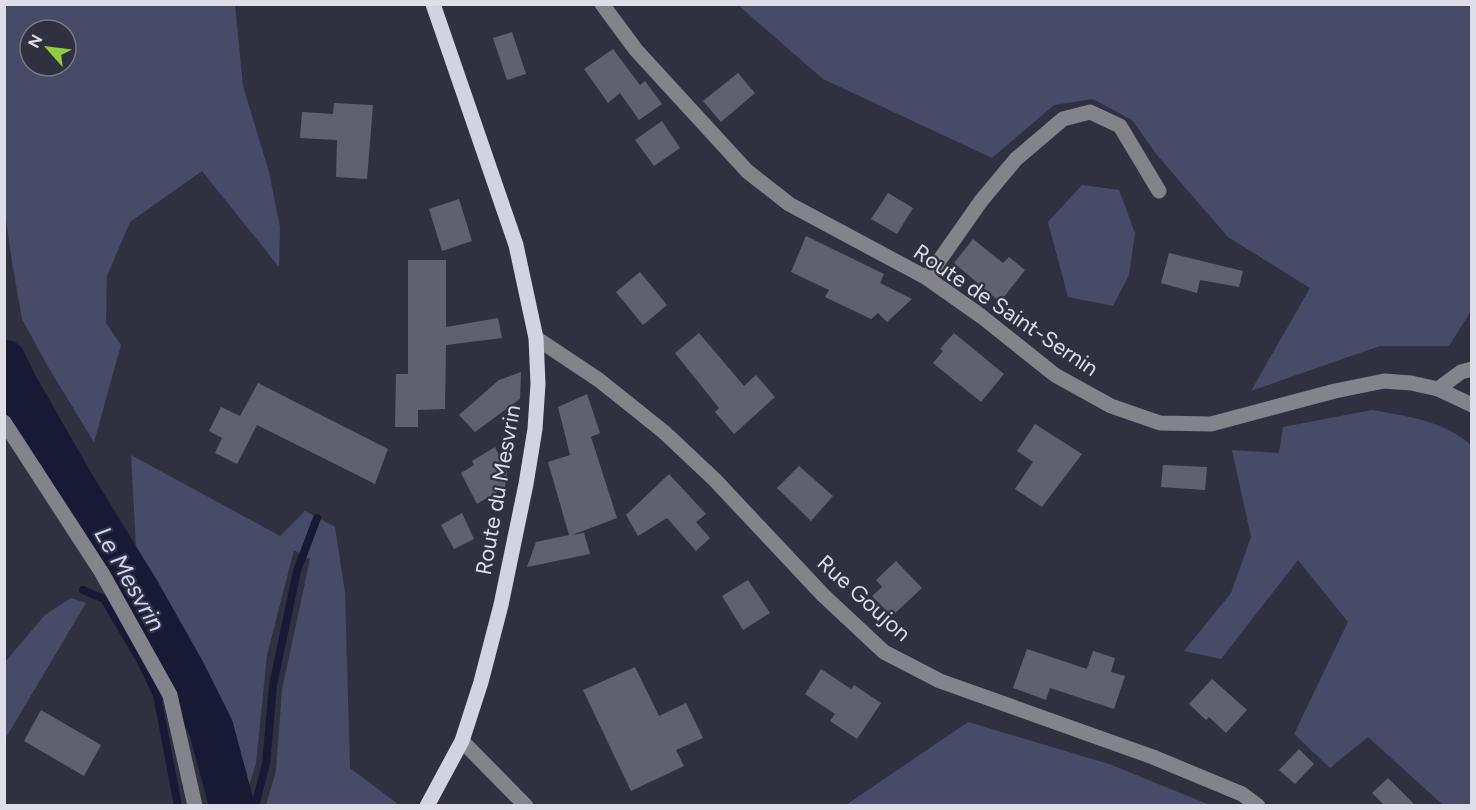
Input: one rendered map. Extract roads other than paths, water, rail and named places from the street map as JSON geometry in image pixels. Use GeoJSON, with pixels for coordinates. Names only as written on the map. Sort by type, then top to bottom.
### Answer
{"type":"FeatureCollection","features":[{"type":"Feature","properties":{"kind":"main road","name":"Route du Mesvrin"},"geometry":{"type":"LineString","coordinates":[[427,806],[462,741],[481,682],[501,604],[526,484],[536,406],[536,338],[516,245],[433,4]]}},
{"type":"Feature","properties":{"kind":"street","name":"Route de Saint-Sernin"},"geometry":{"type":"LineString","coordinates":[[602,4],[636,50],[747,171],[789,204],[927,278],[981,316],[1055,375],[1111,406],[1160,423],[1211,424],[1335,391],[1384,381],[1411,383],[1438,389],[1472,405]]}},
{"type":"Feature","properties":{"kind":"street"},"geometry":{"type":"LineString","coordinates":[[927,278],[981,201],[1016,159],[1063,119],[1090,112],[1120,126],[1159,191]]}},
{"type":"Feature","properties":{"kind":"street","name":"Rue Goujon"},"geometry":{"type":"LineString","coordinates":[[536,338],[599,380],[664,432],[715,480],[823,595],[884,652],[940,681],[1153,757],[1242,794],[1258,806]]}},
{"type":"Feature","properties":{"kind":"street"},"geometry":{"type":"LineString","coordinates":[[1438,389],[1461,372],[1472,369]]}},
{"type":"Feature","properties":{"kind":"street"},"geometry":{"type":"LineString","coordinates":[[4,422],[102,573],[170,695],[195,806]]}},
{"type":"Feature","properties":{"kind":"street"},"geometry":{"type":"LineString","coordinates":[[462,741],[526,806]]}},
{"type":"Feature","properties":{"kind":"waterway","name":"Le Mesvrin"},"geometry":{"type":"LineString","coordinates":[[4,362],[71,483],[139,594],[183,672],[211,728],[232,806]]}},
{"type":"Feature","properties":{"kind":"waterway"},"geometry":{"type":"LineString","coordinates":[[255,806],[266,764],[273,685],[297,571],[317,518]]}},
{"type":"Feature","properties":{"kind":"waterway"},"geometry":{"type":"LineString","coordinates":[[83,590],[104,599],[140,660],[157,695],[178,806]]}}]}
